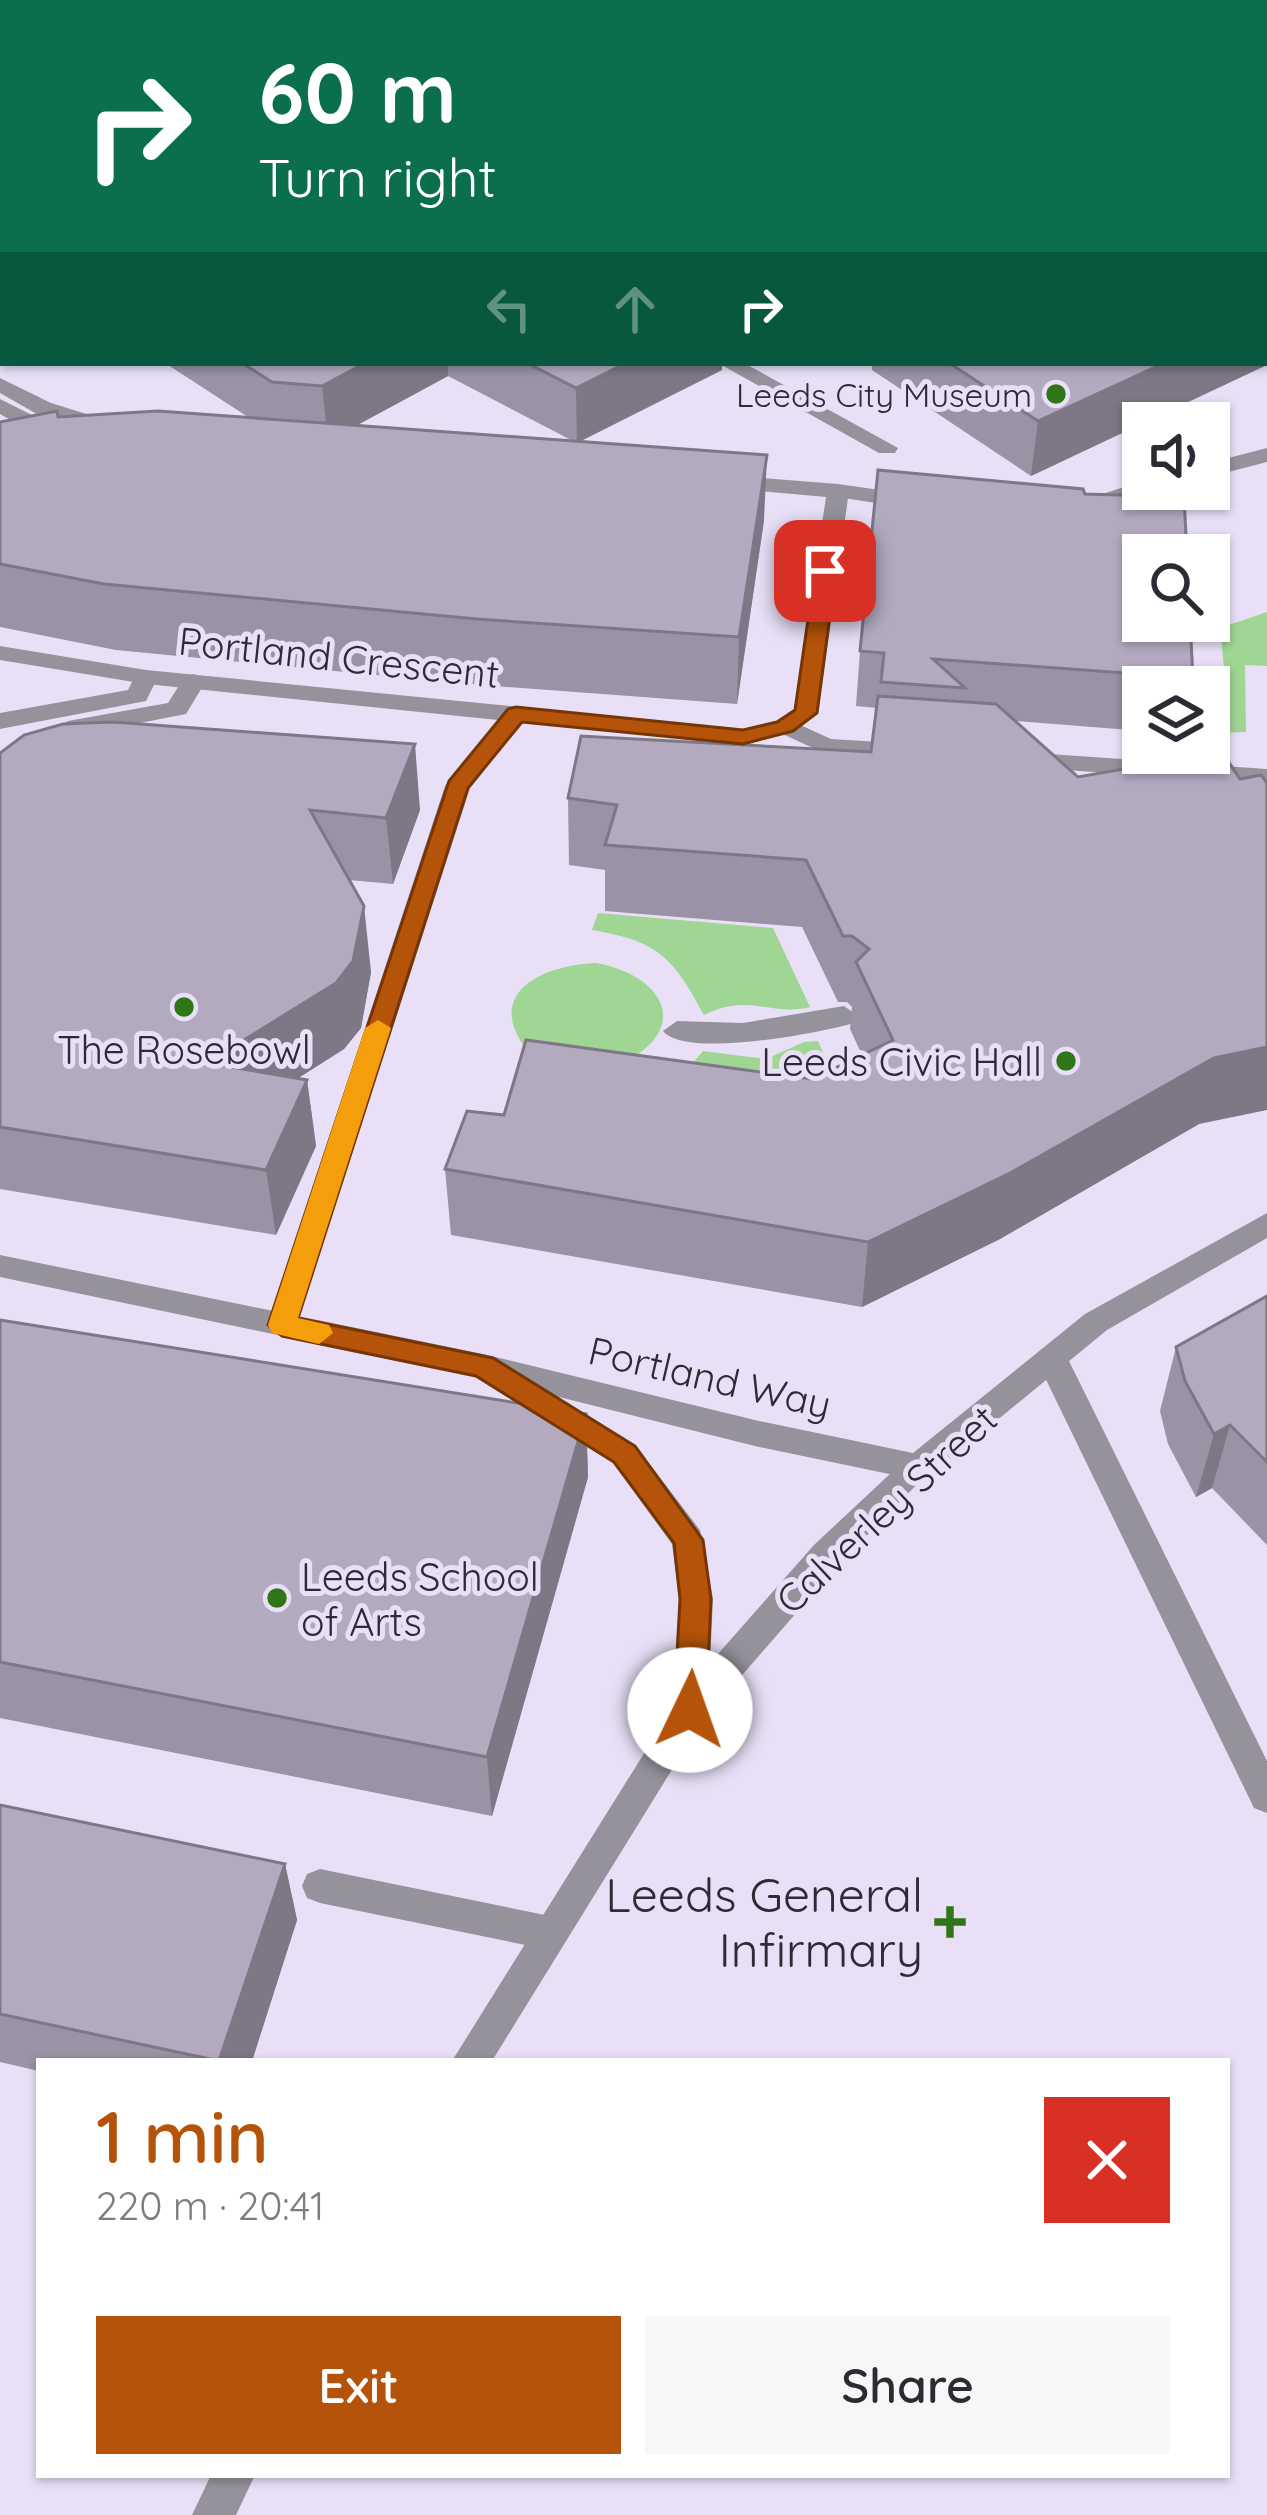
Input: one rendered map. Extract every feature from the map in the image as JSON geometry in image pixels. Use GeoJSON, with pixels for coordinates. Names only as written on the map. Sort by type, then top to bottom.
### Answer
{"type":"FeatureCollection","features":[{"type":"Feature","properties":{"kind":"street"},"geometry":{"type":"LineString","coordinates":[[734,366],[886,448]]}},
{"type":"Feature","properties":{"kind":"street"},"geometry":{"type":"LineString","coordinates":[[0,384],[43,408],[134,436],[19,440],[55,435],[0,405]]}},
{"type":"Feature","properties":{"kind":"street"},"geometry":{"type":"LineString","coordinates":[[1230,466],[1262,461]]}},
{"type":"Feature","properties":{"kind":"street"},"geometry":{"type":"LineString","coordinates":[[696,480],[838,491],[946,506]]}},
{"type":"Feature","properties":{"kind":"street"},"geometry":{"type":"LineString","coordinates":[[785,727],[806,713],[838,491]]}},
{"type":"Feature","properties":{"kind":"street"},"geometry":{"type":"LineString","coordinates":[[1071,505],[1122,493]]}},
{"type":"Feature","properties":{"kind":"street","name":"Portland Crescent"},"geometry":{"type":"LineString","coordinates":[[0,653],[146,676],[743,737],[785,727]]}},
{"type":"Feature","properties":{"kind":"street"},"geometry":{"type":"LineString","coordinates":[[0,721],[137,696],[146,676]]}},
{"type":"Feature","properties":{"kind":"street"},"geometry":{"type":"LineString","coordinates":[[28,735],[177,710],[194,681]]}},
{"type":"Feature","properties":{"kind":"street"},"geometry":{"type":"LineString","coordinates":[[282,1325],[458,786],[516,714]]}},
{"type":"Feature","properties":{"kind":"street"},"geometry":{"type":"LineString","coordinates":[[785,727],[826,746],[940,754]]}},
{"type":"Feature","properties":{"kind":"street"},"geometry":{"type":"LineString","coordinates":[[986,757],[1267,777]]}},
{"type":"Feature","properties":{"kind":"street"},"geometry":{"type":"LineString","coordinates":[[677,1030],[743,1033],[844,1016]]}},
{"type":"Feature","properties":{"kind":"street","name":"Calverley Street"},"geometry":{"type":"LineString","coordinates":[[473,2058],[690,1710],[826,1555],[918,1468],[1096,1322],[1267,1224]]}},
{"type":"Feature","properties":{"kind":"street","name":"Portland Way"},"geometry":{"type":"LineString","coordinates":[[0,1265],[483,1366],[918,1468]]}},
{"type":"Feature","properties":{"kind":"street"},"geometry":{"type":"LineString","coordinates":[[1052,1359],[1267,1797]]}},
{"type":"Feature","properties":{"kind":"street","name":"Portland Way"},"geometry":{"type":"LineString","coordinates":[[483,1366],[625,1454],[688,1540],[696,1599],[690,1710]]}},
{"type":"Feature","properties":{"kind":"street"},"geometry":{"type":"LineString","coordinates":[[320,1886],[550,1933]]}},
{"type":"Feature","properties":{"kind":"street"},"geometry":{"type":"LineString","coordinates":[[213,2515],[232,2478]]}},
{"type":"Feature","properties":{"kind":"green space"},"geometry":{"type":"Polygon","coordinates":[[[1267,612],[1267,666],[1245,665],[1246,732],[1230,733],[1230,666],[1224,666],[1221,642],[1230,642],[1230,625],[1267,612]]]}},
{"type":"Feature","properties":{"kind":"green space"},"geometry":{"type":"Polygon","coordinates":[[[598,913],[773,928],[810,1007],[734,1005],[704,1015],[683,979],[661,955],[633,940],[592,930],[598,913]]]}},
{"type":"Feature","properties":{"kind":"green space"},"geometry":{"type":"Polygon","coordinates":[[[596,963],[619,969],[653,991],[663,1019],[657,1035],[621,1064],[526,1049],[515,1029],[516,997],[540,976],[596,963]]]}},
{"type":"Feature","properties":{"kind":"green space"},"geometry":{"type":"Polygon","coordinates":[[[818,1041],[854,1122],[684,1073],[703,1051],[766,1059],[804,1042],[818,1041]]]}},
{"type":"Feature","properties":{"kind":"building"},"geometry":{"type":"Polygon","coordinates":[[[247,366],[359,366],[322,386],[272,382],[247,366]]]}},
{"type":"Feature","properties":{"kind":"building"},"geometry":{"type":"Polygon","coordinates":[[[533,366],[620,366],[576,388],[533,366]]]}},
{"type":"Feature","properties":{"kind":"building"},"geometry":{"type":"Polygon","coordinates":[[[954,366],[1157,366],[1038,421],[954,366]]]}},
{"type":"Feature","properties":{"kind":"building"},"geometry":{"type":"Polygon","coordinates":[[[57,411],[58,417],[158,411],[767,455],[739,637],[477,619],[104,584],[0,564],[0,422],[57,411]]]}},
{"type":"Feature","properties":{"kind":"building"},"geometry":{"type":"Polygon","coordinates":[[[878,470],[1122,495],[1122,510],[1185,510],[1186,534],[1122,534],[1122,642],[1191,642],[1192,666],[1122,666],[1122,673],[933,659],[965,688],[881,682],[884,653],[860,651],[878,470]]]}},
{"type":"Feature","properties":{"kind":"building","name":"Leeds Civic Hall"},"geometry":{"type":"Polygon","coordinates":[[[878,696],[996,704],[1078,777],[1122,769],[1122,774],[1230,774],[1230,764],[1240,779],[1261,775],[1267,783],[1267,1047],[1214,1058],[1010,1173],[868,1242],[445,1169],[467,1111],[504,1115],[526,1040],[812,1079],[893,1040],[856,962],[869,949],[852,936],[843,936],[806,860],[605,845],[617,805],[568,798],[581,736],[871,752],[878,696]]]}},
{"type":"Feature","properties":{"kind":"building","name":"The Rosebowl"},"geometry":{"type":"Polygon","coordinates":[[[113,722],[415,744],[386,818],[310,810],[364,906],[353,961],[336,983],[207,1063],[307,1080],[266,1170],[0,1127],[0,753],[24,735],[63,724],[113,722]]]}},
{"type":"Feature","properties":{"kind":"building"},"geometry":{"type":"Polygon","coordinates":[[[1267,1296],[1267,1462],[1230,1425],[1214,1434],[1185,1381],[1176,1347],[1267,1296]]]}},
{"type":"Feature","properties":{"kind":"building","name":"Leeds School of Arts"},"geometry":{"type":"Polygon","coordinates":[[[0,1320],[586,1414],[487,1757],[0,1662],[0,1320]]]}},
{"type":"Feature","properties":{"kind":"building"},"geometry":{"type":"Polygon","coordinates":[[[0,1805],[285,1864],[220,2058],[0,2014],[0,1805]]]}},
{"type":"Feature","properties":{"kind":"slow traffic"},"geometry":{"type":"LineString","coordinates":[[319,1333],[282,1325],[378,1028]]}},
{"type":"Feature","properties":{"kind":"place","name":"Leeds City Museum"},"geometry":{"type":"Point","coordinates":[1056,394]}},
{"type":"Feature","properties":{"kind":"place","name":"The Rosebowl"},"geometry":{"type":"Point","coordinates":[184,1007]}},
{"type":"Feature","properties":{"kind":"place","name":"Leeds Civic Hall"},"geometry":{"type":"Point","coordinates":[1066,1061]}},
{"type":"Feature","properties":{"kind":"place","name":"Leeds School of Arts"},"geometry":{"type":"Point","coordinates":[277,1598]}},
{"type":"Feature","properties":{"kind":"place","name":"Leeds General Infirmary"},"geometry":{"type":"Point","coordinates":[950,1922]}},
{"type":"Feature","properties":{"kind":"route"},"geometry":{"type":"LineString","coordinates":[[690,1710],[696,1599],[688,1540],[625,1454],[483,1366],[282,1325],[458,786],[516,714],[743,737],[785,727],[806,713],[825,571]]}}]}
